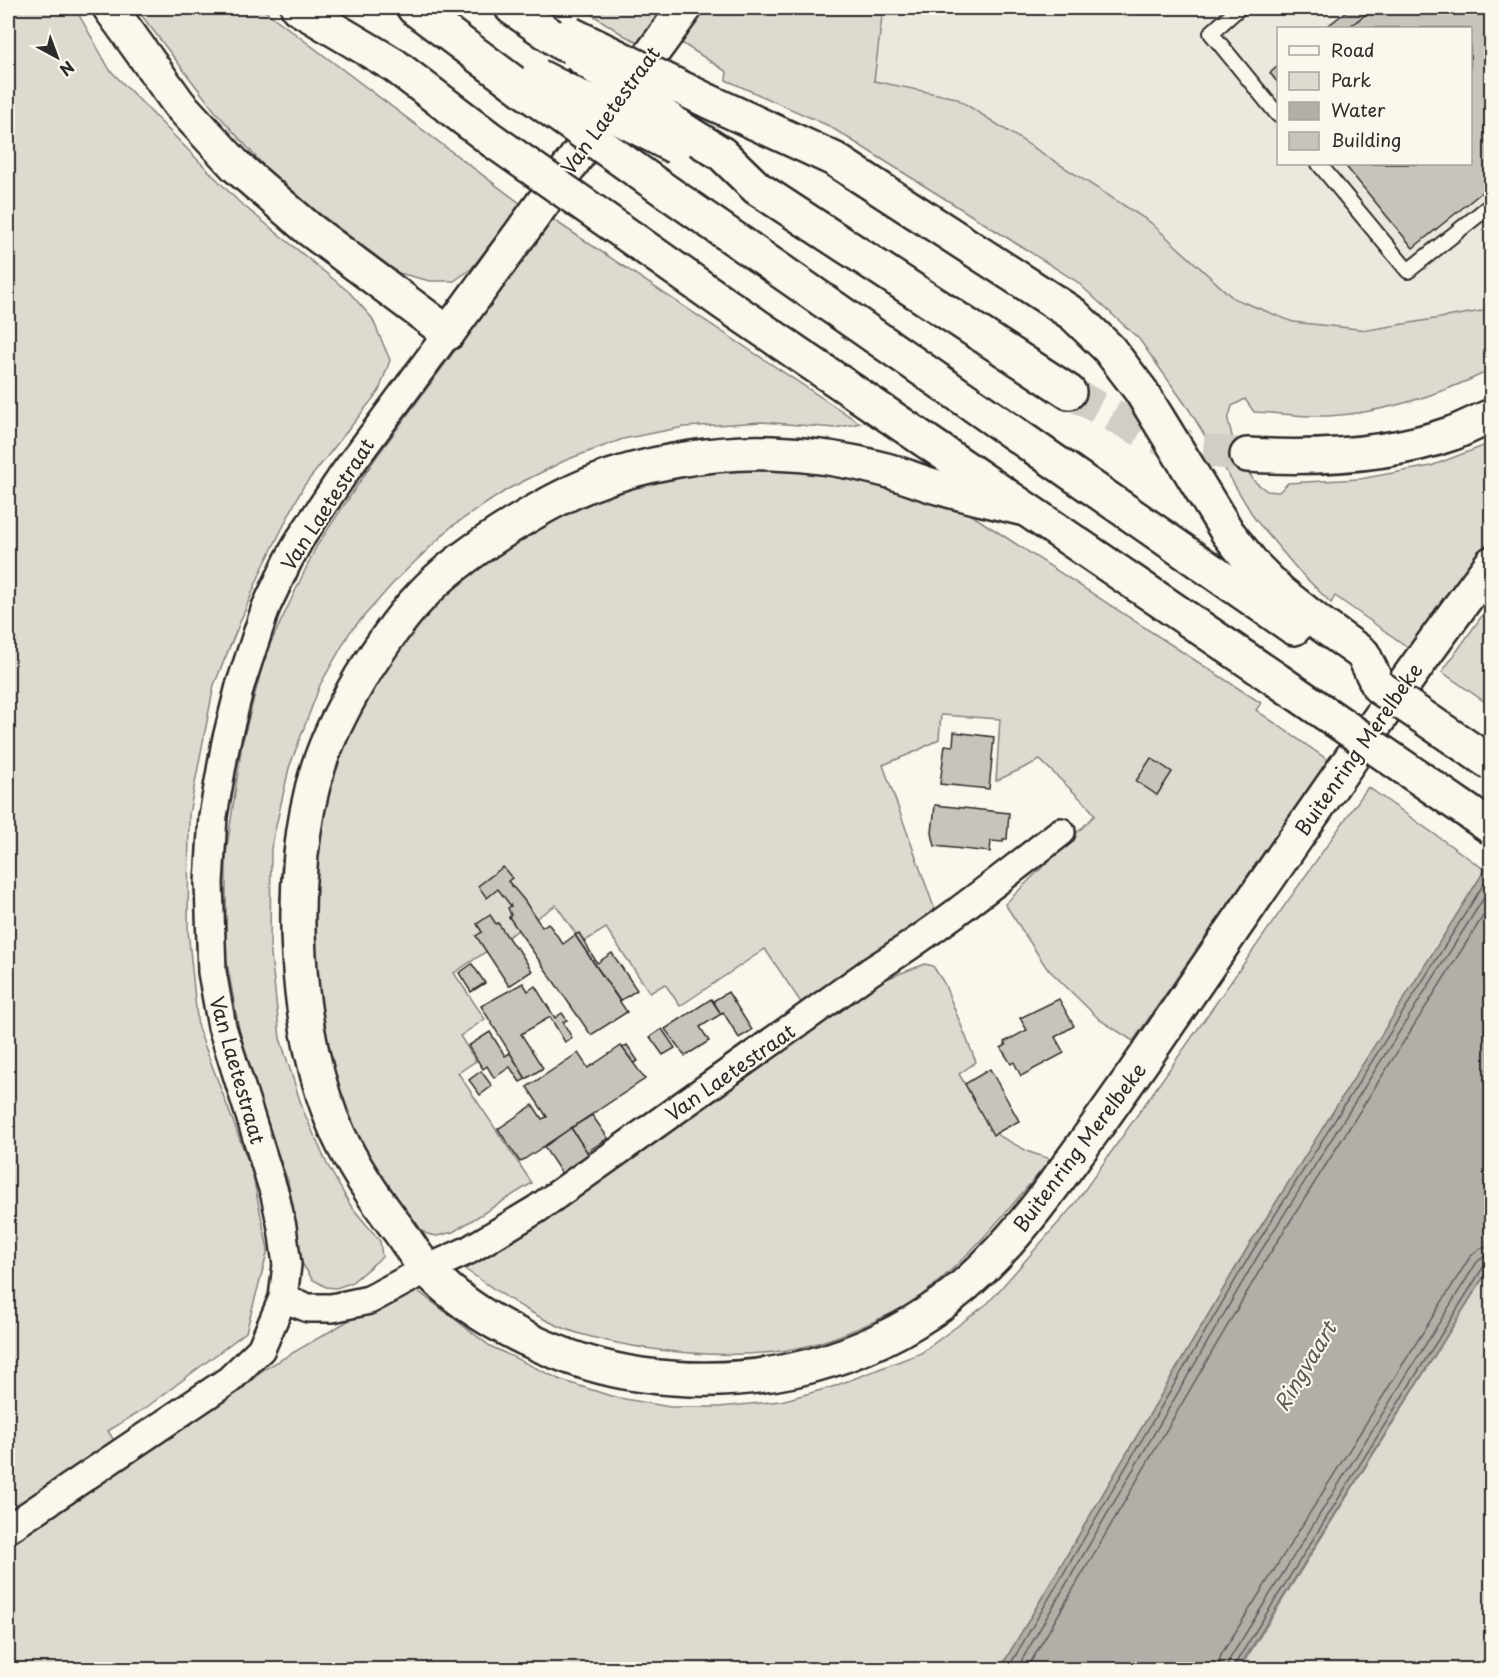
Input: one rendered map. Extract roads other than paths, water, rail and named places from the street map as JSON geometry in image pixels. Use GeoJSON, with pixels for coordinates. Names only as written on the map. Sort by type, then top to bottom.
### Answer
{"type":"FeatureCollection","features":[{"type":"Feature","properties":{"kind":"main road"},"geometry":{"type":"LineString","coordinates":[[110,8],[179,104],[236,165],[309,229],[448,333]]}},
{"type":"Feature","properties":{"kind":"main road"},"geometry":{"type":"LineString","coordinates":[[298,8],[394,65],[492,140],[725,304],[1491,828]]}},
{"type":"Feature","properties":{"kind":"main road"},"geometry":{"type":"LineString","coordinates":[[336,8],[394,65]]}},
{"type":"Feature","properties":{"kind":"main road"},"geometry":{"type":"LineString","coordinates":[[415,8],[532,84],[650,180],[1313,630],[1363,654],[1379,687],[1491,764]]}},
{"type":"Feature","properties":{"kind":"main road","name":"Van Laetestraat"},"geometry":{"type":"LineString","coordinates":[[448,333],[685,8]]}},
{"type":"Feature","properties":{"kind":"main road"},"geometry":{"type":"LineString","coordinates":[[519,13],[567,39],[834,159],[1073,314],[1109,349],[1141,391],[1228,532],[1255,567],[1313,630]]}},
{"type":"Feature","properties":{"kind":"main road"},"geometry":{"type":"LineString","coordinates":[[567,39],[713,169],[757,188],[1069,392]]}},
{"type":"Feature","properties":{"kind":"main road"},"geometry":{"type":"LineString","coordinates":[[532,84],[680,139]]}},
{"type":"Feature","properties":{"kind":"main road"},"geometry":{"type":"LineString","coordinates":[[1247,455],[1295,458],[1352,454],[1405,446],[1454,433],[1491,416]]}},
{"type":"Feature","properties":{"kind":"main road","name":"Buitenring Merelbeke"},"geometry":{"type":"LineString","coordinates":[[1025,509],[936,487],[885,470],[823,457],[769,453],[714,456],[665,464],[592,483],[535,510],[472,551],[422,595],[380,648],[344,705],[318,767],[302,832],[297,906],[302,990],[314,1061],[338,1133],[364,1180],[427,1269],[474,1310],[500,1327],[568,1355],[619,1372],[716,1380],[771,1375],[823,1363],[885,1339],[936,1308],[994,1257],[1045,1198],[1119,1095],[1310,817],[1491,563]]}},
{"type":"Feature","properties":{"kind":"street","name":"Van Laetestraat"},"geometry":{"type":"LineString","coordinates":[[8,1529],[229,1380],[261,1349],[283,1298],[287,1265],[282,1227],[222,1027],[212,972],[209,884],[213,816],[226,742],[240,686],[266,608],[288,561],[345,472],[448,333]]}},
{"type":"Feature","properties":{"kind":"street","name":"Van Laetestraat"},"geometry":{"type":"LineString","coordinates":[[283,1298],[308,1308],[332,1308],[369,1300],[469,1250],[537,1209],[862,978],[914,944],[975,900],[1060,832]]}},
{"type":"Feature","properties":{"kind":"lane"},"geometry":{"type":"LineString","coordinates":[[1239,8],[1211,33],[1277,114]]}},
{"type":"Feature","properties":{"kind":"lane"},"geometry":{"type":"LineString","coordinates":[[1320,165],[1408,271],[1491,204]]}},
{"type":"Feature","properties":{"kind":"water","name":"Ringvaart"},"geometry":{"type":"Polygon","coordinates":[[[1491,860],[1491,1265],[1238,1669],[1000,1669],[1248,1247],[1491,860]]]}},
{"type":"Feature","properties":{"kind":"tunnel"},"geometry":{"type":"LineString","coordinates":[[1069,392],[1152,436],[1201,450],[1247,455]]}}]}
